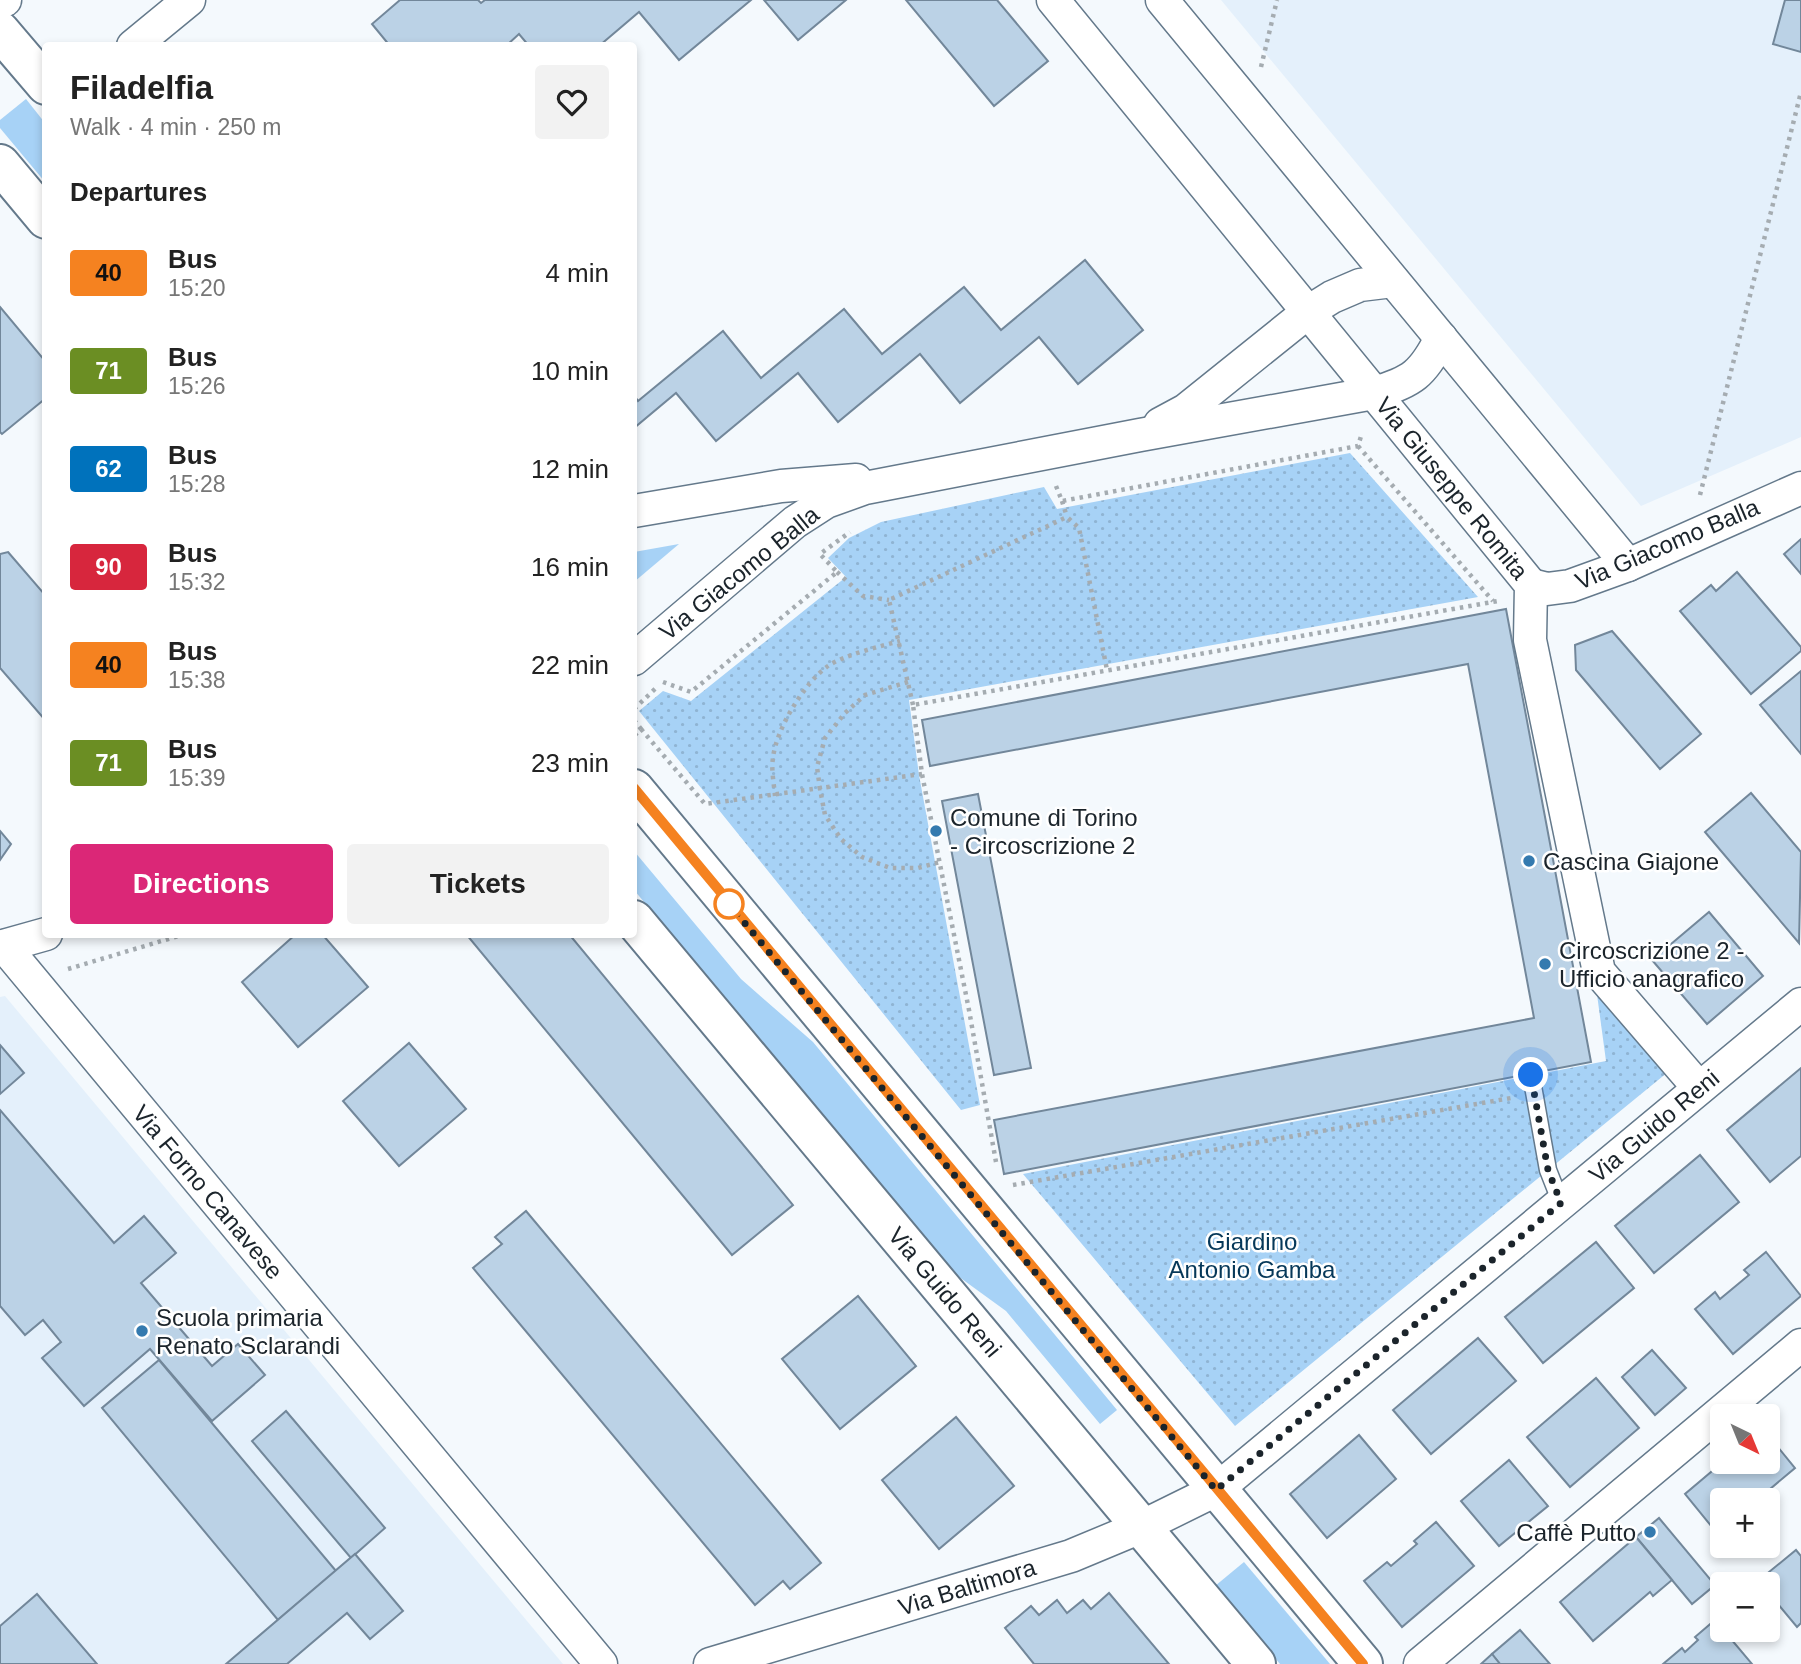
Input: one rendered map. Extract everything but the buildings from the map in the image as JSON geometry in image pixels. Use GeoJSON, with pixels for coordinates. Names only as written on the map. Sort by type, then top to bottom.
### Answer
{"type":"FeatureCollection","features":[{"type":"Feature","properties":{"kind":"main road"},"geometry":{"type":"LineString","coordinates":[[0,31],[42,80]]}},
{"type":"Feature","properties":{"kind":"main road"},"geometry":{"type":"LineString","coordinates":[[0,164],[42,214]]}},
{"type":"Feature","properties":{"kind":"main road"},"geometry":{"type":"LineString","coordinates":[[637,793],[1363,1664]]}},
{"type":"Feature","properties":{"kind":"main road","name":"Via Guido Reni"},"geometry":{"type":"LineString","coordinates":[[637,924],[1256,1664]]}},
{"type":"Feature","properties":{"kind":"street"},"geometry":{"type":"LineString","coordinates":[[139,42],[189,0]]}},
{"type":"Feature","properties":{"kind":"street","name":"Via Giuseppe Romita"},"geometry":{"type":"LineString","coordinates":[[1053,0],[1531,585],[1530,640],[1599,972],[1699,1088]]}},
{"type":"Feature","properties":{"kind":"street"},"geometry":{"type":"LineString","coordinates":[[1162,0],[1628,565]]}},
{"type":"Feature","properties":{"kind":"street","name":"Via Giacomo Balla"},"geometry":{"type":"LineString","coordinates":[[1140,435],[1186,410],[1308,312],[1332,297],[1360,285],[1393,281]]}},
{"type":"Feature","properties":{"kind":"street","name":"Via Giacomo Balla"},"geometry":{"type":"LineString","coordinates":[[637,656],[794,522],[826,502],[866,488],[930,475],[1374,393],[1416,377],[1430,361],[1441,338]]}},
{"type":"Feature","properties":{"kind":"street","name":"Via Giacomo Balla"},"geometry":{"type":"LineString","coordinates":[[637,510],[781,486],[930,475]]}},
{"type":"Feature","properties":{"kind":"street","name":"Via Giacomo Balla"},"geometry":{"type":"LineString","coordinates":[[1531,585],[1547,589],[1570,586],[1628,565],[1801,488]]}},
{"type":"Feature","properties":{"kind":"street"},"geometry":{"type":"LineString","coordinates":[[2,947],[42,935]]}},
{"type":"Feature","properties":{"kind":"street","name":"Via Forno Canavese"},"geometry":{"type":"LineString","coordinates":[[2,947],[32,979],[601,1664]]}},
{"type":"Feature","properties":{"kind":"street","name":"Via Guido Reni"},"geometry":{"type":"LineString","coordinates":[[1216,1490],[1801,1004]]}},
{"type":"Feature","properties":{"kind":"street"},"geometry":{"type":"LineString","coordinates":[[1420,1664],[1801,1345]]}},
{"type":"Feature","properties":{"kind":"street","name":"Via Baltimora"},"geometry":{"type":"LineString","coordinates":[[710,1664],[1071,1556],[1143,1526],[1216,1490]]}},
{"type":"Feature","properties":{"kind":"lane"},"geometry":{"type":"LineString","coordinates":[[1526,1074],[1531,1075],[1548,1170],[1561,1203]]}},
{"type":"Feature","properties":{"kind":"path"},"geometry":{"type":"LineString","coordinates":[[1269,76],[1260,65],[1277,0]]}},
{"type":"Feature","properties":{"kind":"path"},"geometry":{"type":"LineString","coordinates":[[1689,499],[1701,494],[1801,92]]}},
{"type":"Feature","properties":{"kind":"path"},"geometry":{"type":"LineString","coordinates":[[1343,400],[1364,426],[1358,446]]}},
{"type":"Feature","properties":{"kind":"path"},"geometry":{"type":"LineString","coordinates":[[1062,501],[1358,446]]}},
{"type":"Feature","properties":{"kind":"path"},"geometry":{"type":"LineString","coordinates":[[1358,446],[1494,602]]}},
{"type":"Feature","properties":{"kind":"path"},"geometry":{"type":"LineString","coordinates":[[1053,479],[1066,517],[1079,528],[1107,670]]}},
{"type":"Feature","properties":{"kind":"path"},"geometry":{"type":"LineString","coordinates":[[853,530],[820,554],[863,596],[889,600],[1066,517]]}},
{"type":"Feature","properties":{"kind":"path"},"geometry":{"type":"LineString","coordinates":[[637,706],[664,681],[691,691],[837,572]]}},
{"type":"Feature","properties":{"kind":"path"},"geometry":{"type":"LineString","coordinates":[[889,600],[913,705],[922,774],[997,1168]]}},
{"type":"Feature","properties":{"kind":"path"},"geometry":{"type":"LineString","coordinates":[[913,705],[1503,600]]}},
{"type":"Feature","properties":{"kind":"path"},"geometry":{"type":"LineString","coordinates":[[775,796],[773,757],[785,722],[803,693],[828,666],[900,641]]}},
{"type":"Feature","properties":{"kind":"path"},"geometry":{"type":"LineString","coordinates":[[908,682],[865,695],[845,713],[825,738],[817,767],[820,789],[825,815],[841,839],[863,857],[890,868],[918,868],[940,862]]}},
{"type":"Feature","properties":{"kind":"path"},"geometry":{"type":"LineString","coordinates":[[637,724],[705,804],[922,774]]}},
{"type":"Feature","properties":{"kind":"path"},"geometry":{"type":"LineString","coordinates":[[637,733],[641,729]]}},
{"type":"Feature","properties":{"kind":"path"},"geometry":{"type":"LineString","coordinates":[[32,979],[171,938]]}},
{"type":"Feature","properties":{"kind":"path"},"geometry":{"type":"LineString","coordinates":[[1004,1177],[1012,1185],[1534,1094]]}},
{"type":"Feature","properties":{"kind":"shaded area"},"geometry":{"type":"Polygon","coordinates":[[[1221,0],[1801,0],[1801,437],[1641,506],[1221,0]]]}},
{"type":"Feature","properties":{"kind":"shaded area","name":"Scuola primaria Renato Sclarandi"},"geometry":{"type":"Polygon","coordinates":[[[5,996],[563,1664],[0,1664],[0,997],[5,996]]]}},
{"type":"Feature","properties":{"kind":"green space"},"geometry":{"type":"Polygon","coordinates":[[[26,99],[42,119],[42,178],[0,128],[0,120],[26,99]]]}},
{"type":"Feature","properties":{"kind":"green space"},"geometry":{"type":"Polygon","coordinates":[[[1350,453],[1478,597],[909,700],[919,775],[980,1105],[961,1110],[639,711],[663,691],[691,701],[846,577],[828,558],[849,538],[881,522],[1044,487],[1057,509],[1350,453]]]}},
{"type":"Feature","properties":{"kind":"green space"},"geometry":{"type":"Polygon","coordinates":[[[679,544],[637,579],[637,551],[679,544]]]}},
{"type":"Feature","properties":{"kind":"green space"},"geometry":{"type":"Polygon","coordinates":[[[637,855],[741,979],[813,1042],[1117,1410],[1100,1424],[1006,1311],[955,1274],[637,894],[637,855]]]}},
{"type":"Feature","properties":{"kind":"green space","name":"Giardino Antonio Gamba"},"geometry":{"type":"Polygon","coordinates":[[[1596,987],[1668,1072],[1235,1426],[1023,1174],[1606,1061],[1596,987]]]}},
{"type":"Feature","properties":{"kind":"green space"},"geometry":{"type":"Polygon","coordinates":[[[1244,1562],[1330,1664],[1280,1664],[1215,1586],[1244,1562]]]}},
{"type":"Feature","properties":{"kind":"bus line","name":"40"},"geometry":{"type":"LineString","coordinates":[[637,792],[1363,1664]]}},
{"type":"Feature","properties":{"kind":"place","name":"Comune di Torino - Circoscrizione 2"},"geometry":{"type":"Point","coordinates":[936,831]}},
{"type":"Feature","properties":{"kind":"place","name":"Cascina Giajone"},"geometry":{"type":"Point","coordinates":[1529,861]}},
{"type":"Feature","properties":{"kind":"place","name":"Circoscrizione 2 - Ufficio anagrafico"},"geometry":{"type":"Point","coordinates":[1545,964]}},
{"type":"Feature","properties":{"kind":"place","name":"Scuola primaria Renato Sclarandi"},"geometry":{"type":"Point","coordinates":[142,1331]}},
{"type":"Feature","properties":{"kind":"place","name":"Caffè Putto"},"geometry":{"type":"Point","coordinates":[1650,1532]}},
{"type":"Feature","properties":{"kind":"route"},"geometry":{"type":"LineString","coordinates":[[729,904],[1216,1490],[1561,1203],[1548,1170],[1531,1075]]}}]}
